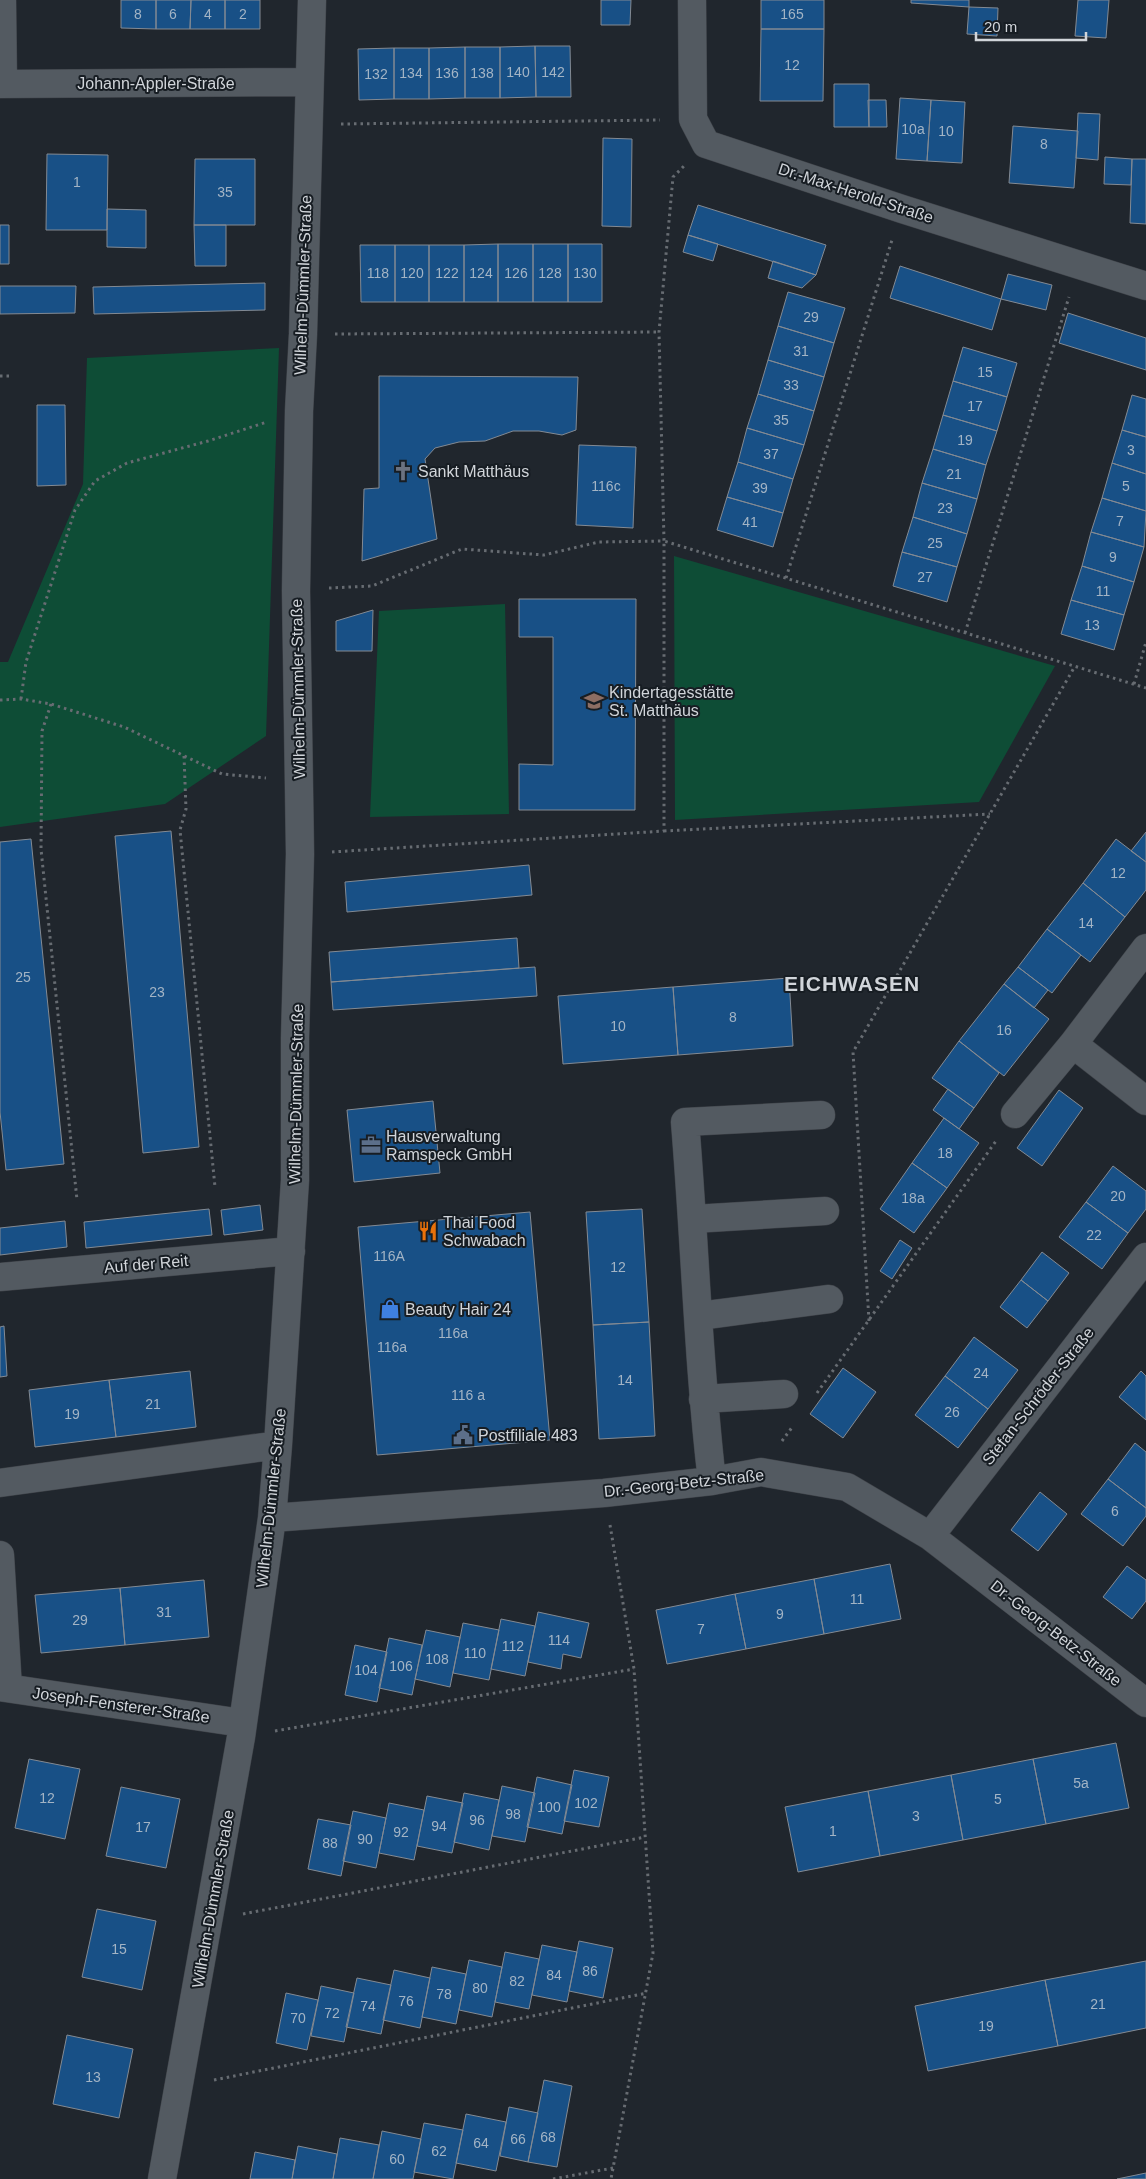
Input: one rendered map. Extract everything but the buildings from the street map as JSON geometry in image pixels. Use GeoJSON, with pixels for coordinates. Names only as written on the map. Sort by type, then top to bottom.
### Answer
{"type":"FeatureCollection","features":[{"type":"Feature","properties":{"kind":"street","name":"Johann-Appler-Straße"},"geometry":{"type":"LineString","coordinates":[[2,0],[2,84],[308,82]]}},
{"type":"Feature","properties":{"kind":"street","name":"Wilhelm-Dümmler-Straße"},"geometry":{"type":"LineString","coordinates":[[162,2179],[210,1922],[242,1730],[272,1518],[278,1445],[295,1180],[300,854],[296,591],[299,411],[303,334],[308,82],[312,0]]}},
{"type":"Feature","properties":{"kind":"street"},"geometry":{"type":"LineString","coordinates":[[692,0],[693,119],[706,144]]}},
{"type":"Feature","properties":{"kind":"street","name":"Dr.-Max-Herold-Straße"},"geometry":{"type":"LineString","coordinates":[[706,144],[902,209],[1146,286]]}},
{"type":"Feature","properties":{"kind":"street"},"geometry":{"type":"LineString","coordinates":[[1015,1114],[1074,1044],[1146,948]]}},
{"type":"Feature","properties":{"kind":"street"},"geometry":{"type":"LineString","coordinates":[[1074,1044],[1146,1101]]}},
{"type":"Feature","properties":{"kind":"street"},"geometry":{"type":"LineString","coordinates":[[712,1481],[702,1399],[699,1316],[685,1122],[821,1115]]}},
{"type":"Feature","properties":{"kind":"street"},"geometry":{"type":"LineString","coordinates":[[693,1219],[825,1210]]}},
{"type":"Feature","properties":{"kind":"street","name":"Auf der Reit"},"geometry":{"type":"LineString","coordinates":[[0,1277],[291,1251]]}},
{"type":"Feature","properties":{"kind":"street","name":"Stefan-Schröder-Straße"},"geometry":{"type":"LineString","coordinates":[[930,1536],[1146,1256]]}},
{"type":"Feature","properties":{"kind":"street"},"geometry":{"type":"LineString","coordinates":[[699,1316],[829,1299]]}},
{"type":"Feature","properties":{"kind":"street"},"geometry":{"type":"LineString","coordinates":[[702,1399],[784,1394]]}},
{"type":"Feature","properties":{"kind":"street"},"geometry":{"type":"LineString","coordinates":[[0,1483],[278,1445]]}},
{"type":"Feature","properties":{"kind":"street","name":"Dr.-Georg-Betz-Straße"},"geometry":{"type":"LineString","coordinates":[[272,1518],[604,1493],[712,1481],[760,1472],[847,1487],[930,1536],[1146,1703]]}},
{"type":"Feature","properties":{"kind":"street"},"geometry":{"type":"LineString","coordinates":[[0,1555],[4,1688]]}},
{"type":"Feature","properties":{"kind":"street","name":"Joseph-Fensterer-Straße"},"geometry":{"type":"LineString","coordinates":[[4,1688],[242,1730]]}},
{"type":"Feature","properties":{"kind":"path"},"geometry":{"type":"LineString","coordinates":[[308,124],[693,119]]}},
{"type":"Feature","properties":{"kind":"path"},"geometry":{"type":"LineString","coordinates":[[664,831],[664,541],[659,332],[673,177],[706,144]]}},
{"type":"Feature","properties":{"kind":"path"},"geometry":{"type":"LineString","coordinates":[[786,578],[902,209]]}},
{"type":"Feature","properties":{"kind":"path"},"geometry":{"type":"LineString","coordinates":[[966,633],[1080,264]]}},
{"type":"Feature","properties":{"kind":"path"},"geometry":{"type":"LineString","coordinates":[[303,334],[659,332]]}},
{"type":"Feature","properties":{"kind":"path"},"geometry":{"type":"LineString","coordinates":[[0,376],[11,376]]}},
{"type":"Feature","properties":{"kind":"path"},"geometry":{"type":"LineString","coordinates":[[21,699],[26,662],[75,510],[95,481],[127,463],[208,441],[299,411]]}},
{"type":"Feature","properties":{"kind":"path"},"geometry":{"type":"LineString","coordinates":[[296,591],[372,586],[462,549],[544,555],[599,542],[664,541],[1146,688]]}},
{"type":"Feature","properties":{"kind":"path"},"geometry":{"type":"LineString","coordinates":[[1134,684],[1146,642]]}},
{"type":"Feature","properties":{"kind":"path"},"geometry":{"type":"LineString","coordinates":[[869,1321],[852,1052],[1075,666]]}},
{"type":"Feature","properties":{"kind":"path"},"geometry":{"type":"LineString","coordinates":[[0,700],[21,699],[51,704],[124,727],[222,774],[299,781]]}},
{"type":"Feature","properties":{"kind":"path"},"geometry":{"type":"LineString","coordinates":[[51,704],[42,731],[41,850],[77,1200]]}},
{"type":"Feature","properties":{"kind":"path"},"geometry":{"type":"LineString","coordinates":[[184,756],[186,808],[180,830],[215,1187]]}},
{"type":"Feature","properties":{"kind":"path"},"geometry":{"type":"LineString","coordinates":[[300,854],[664,831],[990,814]]}},
{"type":"Feature","properties":{"kind":"path"},"geometry":{"type":"LineString","coordinates":[[814,1398],[1015,1114]]}},
{"type":"Feature","properties":{"kind":"path"},"geometry":{"type":"LineString","coordinates":[[760,1472],[798,1420]]}},
{"type":"Feature","properties":{"kind":"path"},"geometry":{"type":"LineString","coordinates":[[604,1493],[634,1669],[653,1953],[611,2179]]}},
{"type":"Feature","properties":{"kind":"path"},"geometry":{"type":"LineString","coordinates":[[242,1730],[634,1669]]}},
{"type":"Feature","properties":{"kind":"path"},"geometry":{"type":"LineString","coordinates":[[210,1922],[267,1908],[645,1837]]}},
{"type":"Feature","properties":{"kind":"path"},"geometry":{"type":"LineString","coordinates":[[179,2087],[647,1993]]}},
{"type":"Feature","properties":{"kind":"path"},"geometry":{"type":"LineString","coordinates":[[554,2179],[614,2168]]}},
{"type":"Feature","properties":{"kind":"green space"},"geometry":{"type":"Polygon","coordinates":[[[279,348],[266,736],[165,804],[0,827],[0,662],[8,662],[83,484],[87,358],[279,348]]]}},
{"type":"Feature","properties":{"kind":"green space"},"geometry":{"type":"Polygon","coordinates":[[[674,556],[1055,666],[979,802],[675,820],[674,556]]]}},
{"type":"Feature","properties":{"kind":"green space"},"geometry":{"type":"Polygon","coordinates":[[[505,604],[509,814],[370,817],[379,611],[505,604]]]}},
{"type":"Feature","properties":{"kind":"place","name":"Sankt Matthäus"},"geometry":{"type":"Point","coordinates":[403,471]}},
{"type":"Feature","properties":{"kind":"place","name":"Kindertagesstätte St. Matthäus"},"geometry":{"type":"Point","coordinates":[594,701]}},
{"type":"Feature","properties":{"kind":"place","name":"Hausverwaltung Ramspeck GmbH"},"geometry":{"type":"Point","coordinates":[371,1145]}},
{"type":"Feature","properties":{"kind":"place","name":"Thai Food Schwabach"},"geometry":{"type":"Point","coordinates":[428,1231]}},
{"type":"Feature","properties":{"kind":"place","name":"Beauty Hair 24"},"geometry":{"type":"Point","coordinates":[390,1309]}},
{"type":"Feature","properties":{"kind":"place","name":"Postfiliale 483"},"geometry":{"type":"Point","coordinates":[463,1435]}},
{"type":"Feature","properties":{"kind":"district","name":"EICHWASEN"},"geometry":{"type":"Point","coordinates":[852,983]}}]}
